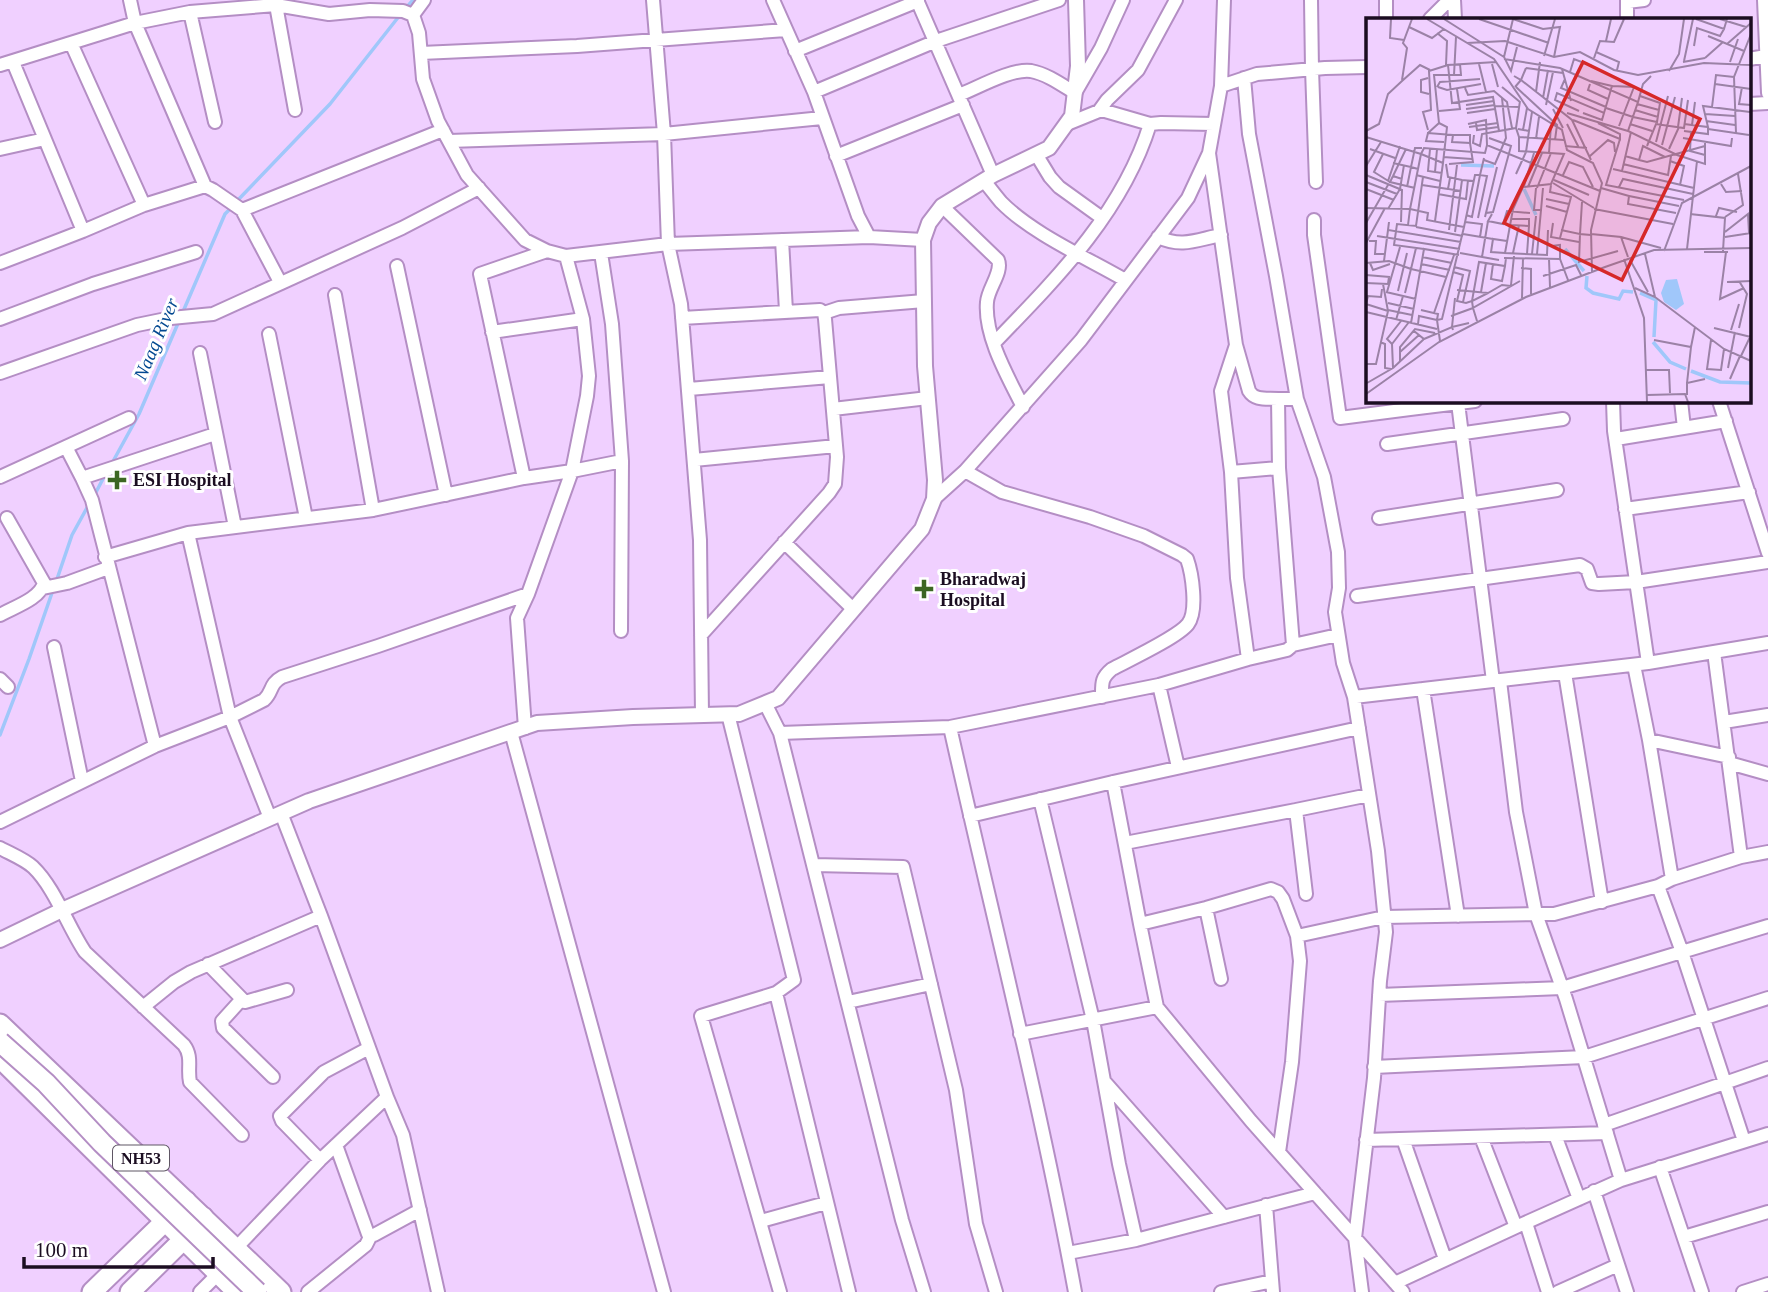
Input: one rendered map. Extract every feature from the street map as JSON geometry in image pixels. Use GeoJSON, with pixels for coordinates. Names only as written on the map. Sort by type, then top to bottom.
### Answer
{"type":"FeatureCollection","features":[{"type":"Feature","properties":{"kind":"main road","name":"NH53"},"geometry":{"type":"LineString","coordinates":[[0,1024],[281,1292]]}},
{"type":"Feature","properties":{"kind":"main road","name":"NH53"},"geometry":{"type":"LineString","coordinates":[[0,1055],[237,1292]]}},
{"type":"Feature","properties":{"kind":"main road"},"geometry":{"type":"LineString","coordinates":[[0,1055],[46,1083],[102,1143],[257,1292]]}},
{"type":"Feature","properties":{"kind":"main road"},"geometry":{"type":"LineString","coordinates":[[92,1292],[186,1201]]}},
{"type":"Feature","properties":{"kind":"main road"},"geometry":{"type":"LineString","coordinates":[[130,1292],[203,1217]]}},
{"type":"Feature","properties":{"kind":"street"},"geometry":{"type":"LineString","coordinates":[[130,0],[135,23],[209,188],[240,208],[280,282]]}},
{"type":"Feature","properties":{"kind":"street"},"geometry":{"type":"LineString","coordinates":[[83,230],[45,139],[6,63],[135,23],[190,12],[276,5],[329,15],[370,10],[409,13],[424,0]]}},
{"type":"Feature","properties":{"kind":"street"},"geometry":{"type":"LineString","coordinates":[[653,0],[664,134],[668,244],[681,304],[700,540],[702,715]]}},
{"type":"Feature","properties":{"kind":"street"},"geometry":{"type":"LineString","coordinates":[[773,0],[814,92],[858,216],[869,237]]}},
{"type":"Feature","properties":{"kind":"street"},"geometry":{"type":"LineString","coordinates":[[795,51],[918,0],[961,100],[989,178],[1002,202],[1040,232],[1125,280]]}},
{"type":"Feature","properties":{"kind":"street"},"geometry":{"type":"LineString","coordinates":[[814,92],[936,41],[1059,0]]}},
{"type":"Feature","properties":{"kind":"street"},"geometry":{"type":"LineString","coordinates":[[0,940],[309,801],[537,723],[739,714],[778,698],[922,528],[934,499],[935,480],[925,366],[923,240],[929,223],[942,206],[1048,148],[1073,116],[1078,66],[1076,0]]}},
{"type":"Feature","properties":{"kind":"street"},"geometry":{"type":"LineString","coordinates":[[1075,93],[1101,48],[1123,0]]}},
{"type":"Feature","properties":{"kind":"street"},"geometry":{"type":"LineString","coordinates":[[1099,111],[1138,70],[1176,0]]}},
{"type":"Feature","properties":{"kind":"street"},"geometry":{"type":"LineString","coordinates":[[934,499],[965,471],[1081,340],[1188,198],[1209,153],[1221,86],[1224,0]]}},
{"type":"Feature","properties":{"kind":"street"},"geometry":{"type":"LineString","coordinates":[[1311,0],[1311,69],[1317,182]]}},
{"type":"Feature","properties":{"kind":"street"},"geometry":{"type":"LineString","coordinates":[[1386,0],[1386,18]]}},
{"type":"Feature","properties":{"kind":"street"},"geometry":{"type":"LineString","coordinates":[[1431,18],[1449,0]]}},
{"type":"Feature","properties":{"kind":"street"},"geometry":{"type":"LineString","coordinates":[[1454,0],[1455,18]]}},
{"type":"Feature","properties":{"kind":"street"},"geometry":{"type":"LineString","coordinates":[[1627,1],[1644,0]]}},
{"type":"Feature","properties":{"kind":"street"},"geometry":{"type":"LineString","coordinates":[[1764,0],[1768,93]]}},
{"type":"Feature","properties":{"kind":"street"},"geometry":{"type":"LineString","coordinates":[[276,5],[295,110]]}},
{"type":"Feature","properties":{"kind":"street"},"geometry":{"type":"LineString","coordinates":[[190,12],[215,122]]}},
{"type":"Feature","properties":{"kind":"street"},"geometry":{"type":"LineString","coordinates":[[409,13],[419,33],[423,79],[438,121],[467,175],[525,240],[547,251],[566,256],[668,244],[869,237],[923,240]]}},
{"type":"Feature","properties":{"kind":"street"},"geometry":{"type":"LineString","coordinates":[[421,53],[786,30]]}},
{"type":"Feature","properties":{"kind":"street"},"geometry":{"type":"LineString","coordinates":[[71,43],[144,205]]}},
{"type":"Feature","properties":{"kind":"street"},"geometry":{"type":"LineString","coordinates":[[1221,86],[1257,74],[1366,67]]}},
{"type":"Feature","properties":{"kind":"street"},"geometry":{"type":"LineString","coordinates":[[836,156],[961,100],[1010,74],[1027,70],[1050,78],[1075,93]]}},
{"type":"Feature","properties":{"kind":"street"},"geometry":{"type":"LineString","coordinates":[[1244,78],[1249,134],[1297,399],[1324,477],[1338,552],[1339,589],[1335,612],[1343,663],[1354,697],[1359,728],[1378,851],[1386,932],[1374,1067],[1354,1238],[1362,1292]]}},
{"type":"Feature","properties":{"kind":"street"},"geometry":{"type":"LineString","coordinates":[[1750,104],[1768,103]]}},
{"type":"Feature","properties":{"kind":"street"},"geometry":{"type":"LineString","coordinates":[[1067,124],[1099,111],[1112,112],[1150,124],[1214,124]]}},
{"type":"Feature","properties":{"kind":"street"},"geometry":{"type":"LineString","coordinates":[[240,208],[446,135],[664,134],[822,118]]}},
{"type":"Feature","properties":{"kind":"street"},"geometry":{"type":"LineString","coordinates":[[994,343],[1047,289],[1102,218],[1142,148],[1150,124]]}},
{"type":"Feature","properties":{"kind":"street"},"geometry":{"type":"LineString","coordinates":[[0,149],[45,139]]}},
{"type":"Feature","properties":{"kind":"street"},"geometry":{"type":"LineString","coordinates":[[1209,153],[1236,345],[1249,391],[1256,398],[1297,399]]}},
{"type":"Feature","properties":{"kind":"street"},"geometry":{"type":"LineString","coordinates":[[1036,154],[1059,187],[1102,218]]}},
{"type":"Feature","properties":{"kind":"street"},"geometry":{"type":"LineString","coordinates":[[0,263],[144,205],[209,188]]}},
{"type":"Feature","properties":{"kind":"street"},"geometry":{"type":"LineString","coordinates":[[0,373],[137,325],[213,314],[402,228],[479,188]]}},
{"type":"Feature","properties":{"kind":"street"},"geometry":{"type":"LineString","coordinates":[[942,206],[998,260],[1000,269],[989,290],[988,316],[994,343],[1023,407]]}},
{"type":"Feature","properties":{"kind":"street"},"geometry":{"type":"LineString","coordinates":[[1314,220],[1340,418],[1410,405],[1466,402]]}},
{"type":"Feature","properties":{"kind":"street"},"geometry":{"type":"LineString","coordinates":[[1158,237],[1172,243],[1185,243],[1221,235]]}},
{"type":"Feature","properties":{"kind":"street"},"geometry":{"type":"LineString","coordinates":[[782,240],[786,310]]}},
{"type":"Feature","properties":{"kind":"street"},"geometry":{"type":"LineString","coordinates":[[524,478],[480,274],[547,251]]}},
{"type":"Feature","properties":{"kind":"street"},"geometry":{"type":"LineString","coordinates":[[0,319],[93,284],[196,252]]}},
{"type":"Feature","properties":{"kind":"street"},"geometry":{"type":"LineString","coordinates":[[601,253],[612,324],[622,461],[621,631]]}},
{"type":"Feature","properties":{"kind":"street"},"geometry":{"type":"LineString","coordinates":[[566,256],[583,319],[589,376],[587,396],[572,471],[517,618],[518,730],[664,1292]]}},
{"type":"Feature","properties":{"kind":"street"},"geometry":{"type":"LineString","coordinates":[[397,266],[446,495]]}},
{"type":"Feature","properties":{"kind":"street"},"geometry":{"type":"LineString","coordinates":[[335,295],[373,510]]}},
{"type":"Feature","properties":{"kind":"street"},"geometry":{"type":"LineString","coordinates":[[682,318],[786,310],[815,309],[824,313],[845,307],[924,302]]}},
{"type":"Feature","properties":{"kind":"street"},"geometry":{"type":"LineString","coordinates":[[701,635],[835,484],[836,446],[824,313]]}},
{"type":"Feature","properties":{"kind":"street"},"geometry":{"type":"LineString","coordinates":[[492,332],[583,319]]}},
{"type":"Feature","properties":{"kind":"street"},"geometry":{"type":"LineString","coordinates":[[269,334],[306,518]]}},
{"type":"Feature","properties":{"kind":"street"},"geometry":{"type":"LineString","coordinates":[[1236,345],[1222,391],[1231,472],[1237,578],[1248,659]]}},
{"type":"Feature","properties":{"kind":"street"},"geometry":{"type":"LineString","coordinates":[[200,353],[235,527]]}},
{"type":"Feature","properties":{"kind":"street"},"geometry":{"type":"LineString","coordinates":[[689,389],[830,377]]}},
{"type":"Feature","properties":{"kind":"street"},"geometry":{"type":"LineString","coordinates":[[833,409],[928,398]]}},
{"type":"Feature","properties":{"kind":"street"},"geometry":{"type":"LineString","coordinates":[[1278,399],[1279,468],[1293,645]]}},
{"type":"Feature","properties":{"kind":"street"},"geometry":{"type":"LineString","coordinates":[[1613,402],[1625,509],[1648,663]]}},
{"type":"Feature","properties":{"kind":"street"},"geometry":{"type":"LineString","coordinates":[[1681,402],[1684,428]]}},
{"type":"Feature","properties":{"kind":"street"},"geometry":{"type":"LineString","coordinates":[[1718,402],[1768,553]]}},
{"type":"Feature","properties":{"kind":"street"},"geometry":{"type":"LineString","coordinates":[[1458,403],[1480,578],[1516,812],[1536,915],[1562,988],[1621,1180]]}},
{"type":"Feature","properties":{"kind":"street"},"geometry":{"type":"LineString","coordinates":[[0,477],[129,418]]}},
{"type":"Feature","properties":{"kind":"street"},"geometry":{"type":"LineString","coordinates":[[1387,444],[1563,419]]}},
{"type":"Feature","properties":{"kind":"street"},"geometry":{"type":"LineString","coordinates":[[1616,439],[1726,421]]}},
{"type":"Feature","properties":{"kind":"street"},"geometry":{"type":"LineString","coordinates":[[82,478],[215,433]]}},
{"type":"Feature","properties":{"kind":"street"},"geometry":{"type":"LineString","coordinates":[[694,460],[836,446]]}},
{"type":"Feature","properties":{"kind":"street"},"geometry":{"type":"LineString","coordinates":[[66,447],[92,500],[155,746]]}},
{"type":"Feature","properties":{"kind":"street"},"geometry":{"type":"LineString","coordinates":[[0,615],[47,588],[67,583],[107,563],[188,533],[373,510],[524,478],[622,461]]}},
{"type":"Feature","properties":{"kind":"street"},"geometry":{"type":"LineString","coordinates":[[1231,472],[1279,468]]}},
{"type":"Feature","properties":{"kind":"street"},"geometry":{"type":"LineString","coordinates":[[965,471],[1002,492],[1090,517],[1133,533],[1186,559],[1194,599],[1192,618],[1173,636],[1112,669],[1102,681],[1102,697]]}},
{"type":"Feature","properties":{"kind":"street"},"geometry":{"type":"LineString","coordinates":[[1379,517],[1557,490]]}},
{"type":"Feature","properties":{"kind":"street"},"geometry":{"type":"LineString","coordinates":[[1625,509],[1749,492]]}},
{"type":"Feature","properties":{"kind":"street"},"geometry":{"type":"LineString","coordinates":[[6,518],[47,588]]}},
{"type":"Feature","properties":{"kind":"street"},"geometry":{"type":"LineString","coordinates":[[188,533],[230,717],[321,916],[403,1135],[438,1292]]}},
{"type":"Feature","properties":{"kind":"street"},"geometry":{"type":"LineString","coordinates":[[784,542],[853,609]]}},
{"type":"Feature","properties":{"kind":"street"},"geometry":{"type":"LineString","coordinates":[[1357,596],[1580,565],[1587,569],[1592,583],[1599,584],[1636,582],[1768,562]]}},
{"type":"Feature","properties":{"kind":"street"},"geometry":{"type":"LineString","coordinates":[[0,822],[155,746],[230,717],[264,700],[272,684],[282,677],[528,594]]}},
{"type":"Feature","properties":{"kind":"street"},"geometry":{"type":"LineString","coordinates":[[780,733],[950,727],[1159,685],[1287,650],[1293,645],[1338,635]]}},
{"type":"Feature","properties":{"kind":"street"},"geometry":{"type":"LineString","coordinates":[[1354,697],[1634,665],[1768,643]]}},
{"type":"Feature","properties":{"kind":"street"},"geometry":{"type":"LineString","coordinates":[[54,647],[82,781]]}},
{"type":"Feature","properties":{"kind":"street"},"geometry":{"type":"LineString","coordinates":[[1714,652],[1741,858]]}},
{"type":"Feature","properties":{"kind":"street"},"geometry":{"type":"LineString","coordinates":[[1634,665],[1672,879]]}},
{"type":"Feature","properties":{"kind":"street"},"geometry":{"type":"LineString","coordinates":[[1565,673],[1602,902]]}},
{"type":"Feature","properties":{"kind":"street"},"geometry":{"type":"LineString","coordinates":[[1159,685],[1178,767]]}},
{"type":"Feature","properties":{"kind":"street"},"geometry":{"type":"LineString","coordinates":[[1423,689],[1458,916]]}},
{"type":"Feature","properties":{"kind":"street"},"geometry":{"type":"LineString","coordinates":[[765,703],[780,733],[902,1220],[924,1292]]}},
{"type":"Feature","properties":{"kind":"street"},"geometry":{"type":"LineString","coordinates":[[727,714],[794,980],[776,993],[701,1016],[780,1292]]}},
{"type":"Feature","properties":{"kind":"street"},"geometry":{"type":"LineString","coordinates":[[1724,722],[1768,715]]}},
{"type":"Feature","properties":{"kind":"street"},"geometry":{"type":"LineString","coordinates":[[950,727],[1075,1292]]}},
{"type":"Feature","properties":{"kind":"street"},"geometry":{"type":"LineString","coordinates":[[970,816],[1359,728]]}},
{"type":"Feature","properties":{"kind":"street"},"geometry":{"type":"LineString","coordinates":[[1649,740],[1729,760],[1768,774]]}},
{"type":"Feature","properties":{"kind":"street"},"geometry":{"type":"LineString","coordinates":[[1113,782],[1157,1007],[1279,1153],[1399,1287],[1446,1259],[1594,1191],[1768,1133]]}},
{"type":"Feature","properties":{"kind":"street"},"geometry":{"type":"LineString","coordinates":[[1125,843],[1369,795]]}},
{"type":"Feature","properties":{"kind":"street"},"geometry":{"type":"LineString","coordinates":[[1040,799],[1093,1020],[1119,1164],[1136,1240]]}},
{"type":"Feature","properties":{"kind":"street"},"geometry":{"type":"LineString","coordinates":[[1296,810],[1306,894]]}},
{"type":"Feature","properties":{"kind":"street"},"geometry":{"type":"LineString","coordinates":[[0,848],[34,868],[42,877],[85,952],[184,1045],[189,1052],[190,1082],[242,1135]]}},
{"type":"Feature","properties":{"kind":"street"},"geometry":{"type":"LineString","coordinates":[[1297,936],[1384,917],[1555,914],[1768,852]]}},
{"type":"Feature","properties":{"kind":"street"},"geometry":{"type":"LineString","coordinates":[[814,865],[903,867],[956,1090],[976,1224],[996,1292]]}},
{"type":"Feature","properties":{"kind":"street"},"geometry":{"type":"LineString","coordinates":[[1658,886],[1744,1141]]}},
{"type":"Feature","properties":{"kind":"street"},"geometry":{"type":"LineString","coordinates":[[1140,924],[1271,889],[1278,892],[1283,899],[1297,936],[1300,961],[1292,1062],[1279,1153]]}},
{"type":"Feature","properties":{"kind":"street"},"geometry":{"type":"LineString","coordinates":[[1206,908],[1221,979]]}},
{"type":"Feature","properties":{"kind":"street"},"geometry":{"type":"LineString","coordinates":[[143,1007],[174,982],[208,964],[321,916]]}},
{"type":"Feature","properties":{"kind":"street"},"geometry":{"type":"LineString","coordinates":[[1379,995],[1562,988],[1768,926]]}},
{"type":"Feature","properties":{"kind":"street"},"geometry":{"type":"LineString","coordinates":[[208,964],[241,1000],[249,1002],[287,990]]}},
{"type":"Feature","properties":{"kind":"street"},"geometry":{"type":"LineString","coordinates":[[848,1002],[931,984]]}},
{"type":"Feature","properties":{"kind":"street"},"geometry":{"type":"LineString","coordinates":[[776,993],[849,1292]]}},
{"type":"Feature","properties":{"kind":"street"},"geometry":{"type":"LineString","coordinates":[[1374,1067],[1584,1058],[1768,998]]}},
{"type":"Feature","properties":{"kind":"street"},"geometry":{"type":"LineString","coordinates":[[241,1000],[221,1024],[273,1077]]}},
{"type":"Feature","properties":{"kind":"street"},"geometry":{"type":"LineString","coordinates":[[1020,1034],[1157,1007]]}},
{"type":"Feature","properties":{"kind":"street"},"geometry":{"type":"LineString","coordinates":[[320,1160],[280,1116],[324,1072],[369,1048]]}},
{"type":"Feature","properties":{"kind":"street"},"geometry":{"type":"LineString","coordinates":[[1366,1140],[1555,1135],[1605,1129],[1768,1068]]}},
{"type":"Feature","properties":{"kind":"street"},"geometry":{"type":"LineString","coordinates":[[1104,1081],[1224,1217]]}},
{"type":"Feature","properties":{"kind":"street"},"geometry":{"type":"LineString","coordinates":[[236,1248],[320,1160],[387,1097]]}},
{"type":"Feature","properties":{"kind":"street"},"geometry":{"type":"LineString","coordinates":[[1555,1135],[1579,1199]]}},
{"type":"Feature","properties":{"kind":"street"},"geometry":{"type":"LineString","coordinates":[[1481,1137],[1548,1292]]}},
{"type":"Feature","properties":{"kind":"street"},"geometry":{"type":"LineString","coordinates":[[1403,1139],[1446,1259]]}},
{"type":"Feature","properties":{"kind":"street"},"geometry":{"type":"LineString","coordinates":[[336,1145],[365,1229],[371,1235]]}},
{"type":"Feature","properties":{"kind":"street"},"geometry":{"type":"LineString","coordinates":[[1660,1167],[1702,1292]]}},
{"type":"Feature","properties":{"kind":"street"},"geometry":{"type":"LineString","coordinates":[[1594,1191],[1627,1292]]}},
{"type":"Feature","properties":{"kind":"street"},"geometry":{"type":"LineString","coordinates":[[1068,1253],[1136,1240],[1315,1193]]}},
{"type":"Feature","properties":{"kind":"street"},"geometry":{"type":"LineString","coordinates":[[761,1222],[826,1203]]}},
{"type":"Feature","properties":{"kind":"street"},"geometry":{"type":"LineString","coordinates":[[1221,1292],[1273,1287],[1266,1205]]}},
{"type":"Feature","properties":{"kind":"street"},"geometry":{"type":"LineString","coordinates":[[308,1292],[366,1245],[371,1235],[420,1210]]}},
{"type":"Feature","properties":{"kind":"street"},"geometry":{"type":"LineString","coordinates":[[1684,1237],[1768,1212]]}},
{"type":"Feature","properties":{"kind":"street"},"geometry":{"type":"LineString","coordinates":[[1558,1292],[1618,1265]]}},
{"type":"Feature","properties":{"kind":"street"},"geometry":{"type":"LineString","coordinates":[[200,1292],[218,1274]]}},
{"type":"Feature","properties":{"kind":"street"},"geometry":{"type":"LineString","coordinates":[[1743,1292],[1768,1284]]}},
{"type":"Feature","properties":{"kind":"waterway","name":"Naag River"},"geometry":{"type":"LineString","coordinates":[[405,9],[413,0]]}},
{"type":"Feature","properties":{"kind":"waterway","name":"Naag River"},"geometry":{"type":"LineString","coordinates":[[237,201],[330,104],[400,15]]}},
{"type":"Feature","properties":{"kind":"waterway","name":"Naag River"},"geometry":{"type":"LineString","coordinates":[[182,314],[225,214],[232,207]]}},
{"type":"Feature","properties":{"kind":"waterway","name":"Naag River"},"geometry":{"type":"LineString","coordinates":[[111,465],[139,414],[179,321]]}},
{"type":"Feature","properties":{"kind":"waterway","name":"Naag River"},"geometry":{"type":"LineString","coordinates":[[94,496],[105,475]]}},
{"type":"Feature","properties":{"kind":"waterway","name":"Naag River"},"geometry":{"type":"LineString","coordinates":[[56,582],[72,535],[88,506]]}},
{"type":"Feature","properties":{"kind":"waterway","name":"Naag River"},"geometry":{"type":"LineString","coordinates":[[0,735],[53,590]]}},
{"type":"Feature","properties":{"kind":"place","name":"ESI Hospital"},"geometry":{"type":"Point","coordinates":[117,480]}},
{"type":"Feature","properties":{"kind":"place","name":"Bharadwaj Hospital"},"geometry":{"type":"Point","coordinates":[924,589]}}]}
